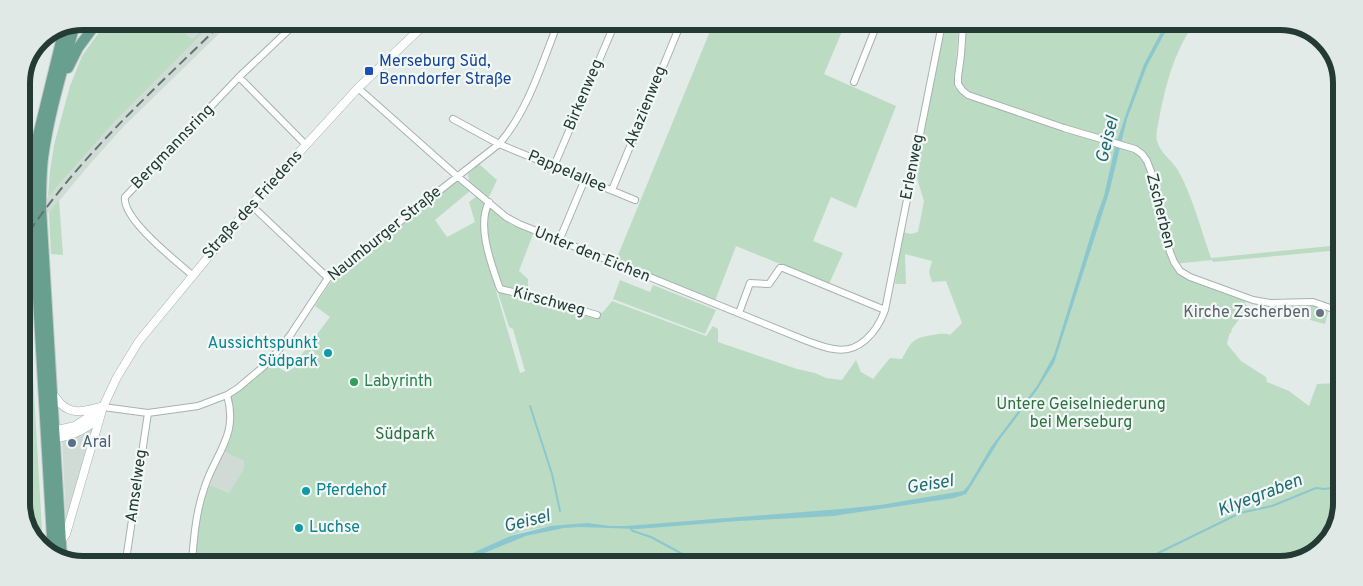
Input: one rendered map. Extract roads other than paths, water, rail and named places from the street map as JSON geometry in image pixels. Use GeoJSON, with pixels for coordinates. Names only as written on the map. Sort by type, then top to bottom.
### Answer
{"type":"FeatureCollection","features":[{"type":"Feature","properties":{"kind":"main road"},"geometry":{"type":"LineString","coordinates":[[54,107],[74,56],[92,30]]}},
{"type":"Feature","properties":{"kind":"main road"},"geometry":{"type":"LineString","coordinates":[[62,552],[58,493],[50,435],[53,394],[41,208],[43,158],[73,31]]}},
{"type":"Feature","properties":{"kind":"main road"},"geometry":{"type":"LineString","coordinates":[[53,547],[50,435],[32,195],[35,148],[63,34]]}},
{"type":"Feature","properties":{"kind":"main road"},"geometry":{"type":"LineString","coordinates":[[56,61],[58,36]]}},
{"type":"Feature","properties":{"kind":"street","name":"Bergmannsring"},"geometry":{"type":"LineString","coordinates":[[192,275],[142,230],[128,212],[124,204],[124,197],[239,77],[289,30]]}},
{"type":"Feature","properties":{"kind":"street","name":"Naumburger Straße"},"geometry":{"type":"LineString","coordinates":[[103,407],[148,413],[198,406],[227,395],[238,388],[272,357],[291,334],[328,278],[499,144],[516,122],[555,30]]}},
{"type":"Feature","properties":{"kind":"street","name":"Birkenweg"},"geometry":{"type":"LineString","coordinates":[[554,166],[612,30]]}},
{"type":"Feature","properties":{"kind":"street","name":"Akazienweg"},"geometry":{"type":"LineString","coordinates":[[612,190],[679,30]]}},
{"type":"Feature","properties":{"kind":"street"},"geometry":{"type":"LineString","coordinates":[[854,82],[875,30]]}},
{"type":"Feature","properties":{"kind":"street","name":"Erlenweg"},"geometry":{"type":"LineString","coordinates":[[885,310],[941,30]]}},
{"type":"Feature","properties":{"kind":"street","name":"Zscherben"},"geometry":{"type":"LineString","coordinates":[[963,30],[958,78],[958,84],[962,90],[1016,112],[1135,149],[1147,161],[1152,174],[1170,252],[1180,271],[1190,277],[1253,300],[1270,303],[1313,302],[1333,310]]}},
{"type":"Feature","properties":{"kind":"street","name":"Straße des Friedens"},"geometry":{"type":"LineString","coordinates":[[61,541],[66,534],[103,407],[132,351],[192,275],[251,205],[358,88],[416,31]]}},
{"type":"Feature","properties":{"kind":"street"},"geometry":{"type":"LineString","coordinates":[[239,77],[306,145]]}},
{"type":"Feature","properties":{"kind":"street","name":"Unter den Eichen"},"geometry":{"type":"LineString","coordinates":[[358,88],[506,217],[559,241],[807,341],[835,350],[852,348],[864,341],[880,324],[885,310]]}},
{"type":"Feature","properties":{"kind":"street"},"geometry":{"type":"LineString","coordinates":[[453,119],[499,144]]}},
{"type":"Feature","properties":{"kind":"street","name":"Pappelallee"},"geometry":{"type":"LineString","coordinates":[[499,144],[635,200]]}},
{"type":"Feature","properties":{"kind":"street"},"geometry":{"type":"LineString","coordinates":[[559,241],[585,179]]}},
{"type":"Feature","properties":{"kind":"street","name":"Kirschweg"},"geometry":{"type":"LineString","coordinates":[[489,202],[485,213],[484,227],[490,258],[500,290],[546,300],[597,315]]}},
{"type":"Feature","properties":{"kind":"street"},"geometry":{"type":"LineString","coordinates":[[251,205],[328,278]]}},
{"type":"Feature","properties":{"kind":"street"},"geometry":{"type":"LineString","coordinates":[[739,313],[750,283],[769,284],[780,268],[885,310]]}},
{"type":"Feature","properties":{"kind":"street"},"geometry":{"type":"LineString","coordinates":[[53,394],[70,410],[80,412],[103,407]]}},
{"type":"Feature","properties":{"kind":"street"},"geometry":{"type":"LineString","coordinates":[[193,556],[197,517],[203,490],[229,432],[230,417],[227,395]]}},
{"type":"Feature","properties":{"kind":"street"},"geometry":{"type":"LineString","coordinates":[[50,435],[75,426],[103,407]]}},
{"type":"Feature","properties":{"kind":"street","name":"Amselweg"},"geometry":{"type":"LineString","coordinates":[[127,556],[148,413]]}},
{"type":"Feature","properties":{"kind":"street"},"geometry":{"type":"LineString","coordinates":[[50,435],[65,437],[79,432],[99,418]]}},
{"type":"Feature","properties":{"kind":"water"},"geometry":{"type":"Polygon","coordinates":[[[1162,30],[1166,30],[1147,66],[1127,119],[1109,193],[1054,363],[1037,390],[1000,439],[966,494],[954,498],[833,516],[637,529],[564,528],[526,536],[478,556],[465,556],[510,536],[550,526],[587,523],[626,526],[841,509],[880,505],[963,491],[968,486],[991,447],[1037,386],[1054,355],[1104,196],[1115,147],[1144,64],[1162,30]]]}},
{"type":"Feature","properties":{"kind":"waterway"},"geometry":{"type":"LineString","coordinates":[[530,406],[552,474],[560,511]]}},
{"type":"Feature","properties":{"kind":"waterway","name":"Klyegraben"},"geometry":{"type":"LineString","coordinates":[[1152,556],[1240,513],[1272,506],[1316,488],[1333,488]]}},
{"type":"Feature","properties":{"kind":"waterway","name":"Klyegraben"},"geometry":{"type":"LineString","coordinates":[[630,528],[686,556]]}},
{"type":"Feature","properties":{"kind":"railway"},"geometry":{"type":"LineString","coordinates":[[30,231],[42,213],[90,155],[215,30]]}},
{"type":"Feature","properties":{"kind":"place","name":"Merseburg Süd, Benndorfer Straße"},"geometry":{"type":"Point","coordinates":[369,71]}},
{"type":"Feature","properties":{"kind":"place","name":"Kirche Zscherben"},"geometry":{"type":"Point","coordinates":[1320,313]}},
{"type":"Feature","properties":{"kind":"place","name":"Aussichtspunkt Südpark"},"geometry":{"type":"Point","coordinates":[328,353]}},
{"type":"Feature","properties":{"kind":"place","name":"Labyrinth"},"geometry":{"type":"Point","coordinates":[354,382]}},
{"type":"Feature","properties":{"kind":"place","name":"Aral"},"geometry":{"type":"Point","coordinates":[72,443]}},
{"type":"Feature","properties":{"kind":"place","name":"Pferdehof"},"geometry":{"type":"Point","coordinates":[306,491]}},
{"type":"Feature","properties":{"kind":"place","name":"Luchse"},"geometry":{"type":"Point","coordinates":[299,528]}},
{"type":"Feature","properties":{"kind":"water label","name":"Geisel"},"geometry":{"type":"Point","coordinates":[1108,140]}},
{"type":"Feature","properties":{"kind":"water label","name":"Geisel"},"geometry":{"type":"Point","coordinates":[930,485]}},
{"type":"Feature","properties":{"kind":"water label","name":"Geisel"},"geometry":{"type":"Point","coordinates":[527,522]}},
{"type":"Feature","properties":{"kind":"park label","name":"Untere Geiselniederung bei Merseburg"},"geometry":{"type":"Point","coordinates":[1081,414]}},
{"type":"Feature","properties":{"kind":"park label","name":"Südpark"},"geometry":{"type":"Point","coordinates":[405,435]}}]}
